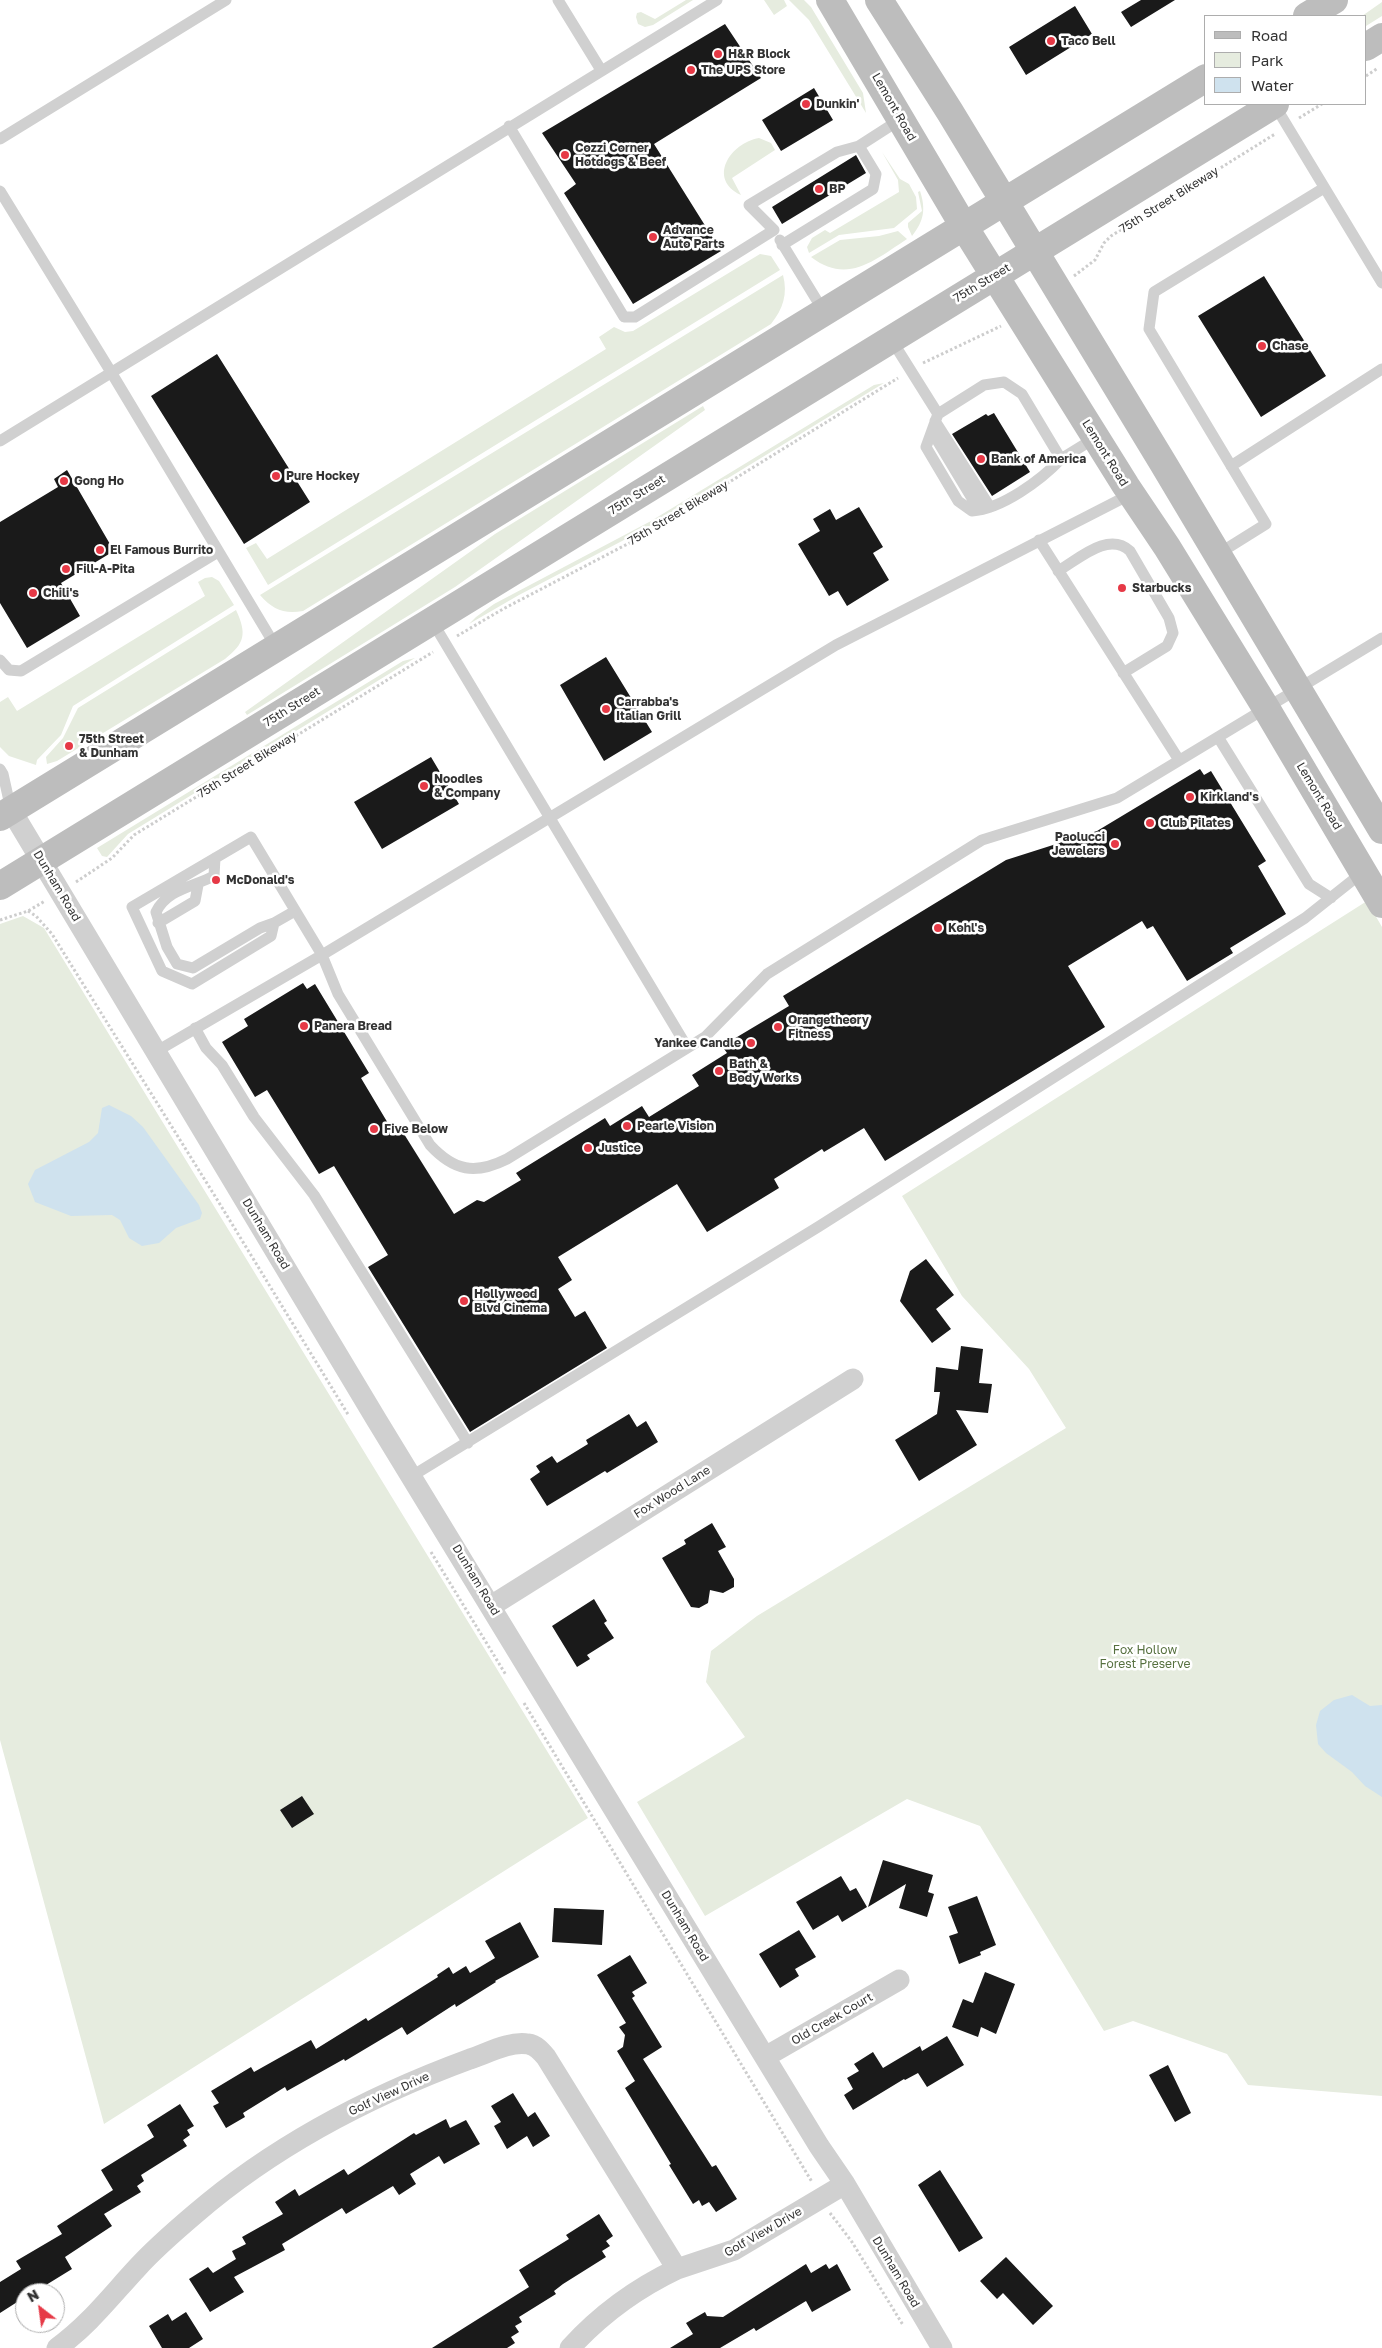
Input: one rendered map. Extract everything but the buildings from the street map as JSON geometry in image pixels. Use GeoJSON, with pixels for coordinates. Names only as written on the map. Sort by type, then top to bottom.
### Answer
{"type":"FeatureCollection","features":[{"type":"Feature","properties":{"kind":"main road","name":"Lemont Road"},"geometry":{"type":"LineString","coordinates":[[830,0],[963,225],[1095,438],[1167,547],[1266,708],[1382,904]]}},
{"type":"Feature","properties":{"kind":"main road"},"geometry":{"type":"LineString","coordinates":[[879,0],[1034,252],[1216,555],[1378,816]]}},
{"type":"Feature","properties":{"kind":"main road"},"geometry":{"type":"LineString","coordinates":[[1309,15],[1334,0]]}},
{"type":"Feature","properties":{"kind":"main road"},"geometry":{"type":"LineString","coordinates":[[1367,46],[1382,37]]}},
{"type":"Feature","properties":{"kind":"main road"},"geometry":{"type":"LineString","coordinates":[[4,810],[276,647],[1002,201],[1204,79]]}},
{"type":"Feature","properties":{"kind":"main road","name":"75th Street"},"geometry":{"type":"LineString","coordinates":[[0,886],[1272,105]]}},
{"type":"Feature","properties":{"kind":"street","name":"Dunham Road"},"geometry":{"type":"LineString","coordinates":[[4,810],[42,861],[412,1476],[765,2057],[845,2184],[942,2348]]}},
{"type":"Feature","properties":{"kind":"street","name":"Fox Wood Lane"},"geometry":{"type":"LineString","coordinates":[[491,1606],[853,1379]]}},
{"type":"Feature","properties":{"kind":"street","name":"Old Creek Court"},"geometry":{"type":"LineString","coordinates":[[765,2057],[899,1980]]}},
{"type":"Feature","properties":{"kind":"street","name":"Golf View Drive"},"geometry":{"type":"LineString","coordinates":[[58,2348],[91,2319],[138,2267],[173,2233],[220,2194],[279,2153],[351,2112],[400,2088],[446,2068],[513,2044],[529,2044],[538,2048],[546,2057],[676,2269]]}},
{"type":"Feature","properties":{"kind":"street","name":"Golf View Drive"},"geometry":{"type":"LineString","coordinates":[[570,2348],[590,2326],[620,2302],[656,2279],[676,2269],[734,2250],[845,2184]]}},
{"type":"Feature","properties":{"kind":"lane"},"geometry":{"type":"LineString","coordinates":[[0,139],[226,0]]}},
{"type":"Feature","properties":{"kind":"lane"},"geometry":{"type":"LineString","coordinates":[[558,0],[601,70]]}},
{"type":"Feature","properties":{"kind":"lane"},"geometry":{"type":"LineString","coordinates":[[0,441],[716,0]]}},
{"type":"Feature","properties":{"kind":"lane"},"geometry":{"type":"LineString","coordinates":[[1275,105],[1382,283]]}},
{"type":"Feature","properties":{"kind":"lane"},"geometry":{"type":"LineString","coordinates":[[824,312],[774,230],[749,205],[837,152],[859,146],[901,119]]}},
{"type":"Feature","properties":{"kind":"lane"},"geometry":{"type":"LineString","coordinates":[[509,126],[624,317],[635,316],[774,230]]}},
{"type":"Feature","properties":{"kind":"lane"},"geometry":{"type":"LineString","coordinates":[[782,245],[873,189],[876,174],[859,146]]}},
{"type":"Feature","properties":{"kind":"lane"},"geometry":{"type":"LineString","coordinates":[[1216,555],[1266,524],[1149,329],[1154,292],[1324,188]]}},
{"type":"Feature","properties":{"kind":"lane"},"geometry":{"type":"LineString","coordinates":[[0,191],[276,647]]}},
{"type":"Feature","properties":{"kind":"lane"},"geometry":{"type":"LineString","coordinates":[[891,339],[935,422],[985,509]]}},
{"type":"Feature","properties":{"kind":"lane"},"geometry":{"type":"LineString","coordinates":[[1231,466],[1378,372]]}},
{"type":"Feature","properties":{"kind":"lane"},"geometry":{"type":"LineString","coordinates":[[1061,459],[1022,394],[1004,382],[984,385],[935,422],[926,448],[958,501],[972,511],[997,505],[1048,473],[1061,459],[1095,438]]}},
{"type":"Feature","properties":{"kind":"lane"},"geometry":{"type":"LineString","coordinates":[[157,1051],[322,955],[830,648],[1131,494]]}},
{"type":"Feature","properties":{"kind":"lane"},"geometry":{"type":"LineString","coordinates":[[1039,540],[1178,760]]}},
{"type":"Feature","properties":{"kind":"lane"},"geometry":{"type":"LineString","coordinates":[[1058,571],[1108,543],[1122,544],[1130,551],[1169,618],[1174,633],[1167,646],[1123,673]]}},
{"type":"Feature","properties":{"kind":"lane"},"geometry":{"type":"LineString","coordinates":[[0,660],[9,670],[21,671],[218,552]]}},
{"type":"Feature","properties":{"kind":"lane"},"geometry":{"type":"LineString","coordinates":[[432,621],[687,1048]]}},
{"type":"Feature","properties":{"kind":"lane"},"geometry":{"type":"LineString","coordinates":[[274,923],[271,936],[192,984],[162,971],[132,907],[251,837],[322,955],[338,994],[430,1145],[442,1158],[457,1166],[474,1170],[491,1167],[507,1160],[705,1037],[767,974],[982,840],[1116,798],[1382,638]]}},
{"type":"Feature","properties":{"kind":"lane"},"geometry":{"type":"LineString","coordinates":[[1218,737],[1309,884],[1330,898]]}},
{"type":"Feature","properties":{"kind":"lane"},"geometry":{"type":"LineString","coordinates":[[0,769],[4,810]]}},
{"type":"Feature","properties":{"kind":"lane"},"geometry":{"type":"LineString","coordinates":[[215,858],[214,876],[198,884],[184,887],[161,902],[156,912],[167,947],[177,964],[192,968],[260,928],[274,923],[295,911]]}},
{"type":"Feature","properties":{"kind":"lane"},"geometry":{"type":"LineString","coordinates":[[412,1476],[852,1205],[1305,918],[1364,872]]}},
{"type":"Feature","properties":{"kind":"lane"},"geometry":{"type":"LineString","coordinates":[[158,923],[195,901],[198,884]]}},
{"type":"Feature","properties":{"kind":"lane"},"geometry":{"type":"LineString","coordinates":[[195,1028],[206,1048],[222,1064],[254,1116],[314,1195],[468,1442]]}},
{"type":"Feature","properties":{"kind":"path"},"geometry":{"type":"LineString","coordinates":[[1367,75],[1382,66]]}},
{"type":"Feature","properties":{"kind":"path"},"geometry":{"type":"LineString","coordinates":[[1306,113],[1320,105]]}},
{"type":"Feature","properties":{"kind":"path","name":"75th Street Bikeway"},"geometry":{"type":"LineString","coordinates":[[1081,272],[1095,260],[1104,243],[1111,236],[1266,139]]}},
{"type":"Feature","properties":{"kind":"path"},"geometry":{"type":"LineString","coordinates":[[937,355],[996,329]]}},
{"type":"Feature","properties":{"kind":"path","name":"75th Street Bikeway"},"geometry":{"type":"LineString","coordinates":[[464,632],[503,609],[637,539],[887,385]]}},
{"type":"Feature","properties":{"kind":"path","name":"75th Street Bikeway"},"geometry":{"type":"LineString","coordinates":[[79,880],[112,858],[134,835],[422,658]]}},
{"type":"Feature","properties":{"kind":"path"},"geometry":{"type":"LineString","coordinates":[[0,920],[28,912],[40,905]]}},
{"type":"Feature","properties":{"kind":"path"},"geometry":{"type":"LineString","coordinates":[[28,912],[44,924],[62,950],[353,1423]]}},
{"type":"Feature","properties":{"kind":"path"},"geometry":{"type":"LineString","coordinates":[[427,1545],[510,1679]]}},
{"type":"Feature","properties":{"kind":"path"},"geometry":{"type":"LineString","coordinates":[[523,1701],[821,2198],[852,2242],[907,2332]]}},
{"type":"Feature","properties":{"kind":"green space"},"geometry":{"type":"Polygon","coordinates":[[[686,0],[693,0],[653,25],[645,27],[638,24],[637,13],[641,12],[655,19],[686,0]]]}},
{"type":"Feature","properties":{"kind":"green space"},"geometry":{"type":"Polygon","coordinates":[[[764,0],[784,0],[787,6],[774,15],[764,0]]]}},
{"type":"Feature","properties":{"kind":"green space"},"geometry":{"type":"Polygon","coordinates":[[[789,0],[804,0],[811,7],[863,93],[866,113],[809,20],[789,0]]]}},
{"type":"Feature","properties":{"kind":"green space"},"geometry":{"type":"Polygon","coordinates":[[[1382,2],[1382,16],[1367,25],[1367,15],[1363,15],[1382,2]]]}},
{"type":"Feature","properties":{"kind":"green space"},"geometry":{"type":"Polygon","coordinates":[[[759,138],[771,143],[775,150],[732,178],[741,195],[731,188],[725,180],[726,162],[739,147],[759,138]]]}},
{"type":"Feature","properties":{"kind":"green space"},"geometry":{"type":"Polygon","coordinates":[[[882,152],[900,179],[909,184],[916,197],[917,209],[894,228],[839,235],[809,253],[807,247],[812,238],[825,230],[830,233],[899,192],[898,180],[882,152]]]}},
{"type":"Feature","properties":{"kind":"green space"},"geometry":{"type":"Polygon","coordinates":[[[920,191],[923,215],[912,236],[908,223],[922,211],[918,192],[920,191]]]}},
{"type":"Feature","properties":{"kind":"green space"},"geometry":{"type":"Polygon","coordinates":[[[898,231],[907,239],[884,255],[860,266],[849,269],[837,269],[824,265],[811,257],[840,240],[879,236],[898,231]]]}},
{"type":"Feature","properties":{"kind":"green space"},"geometry":{"type":"Polygon","coordinates":[[[760,254],[771,256],[780,270],[268,585],[246,548],[256,543],[267,559],[606,349],[599,337],[614,327],[625,332],[633,331],[760,254]]]}},
{"type":"Feature","properties":{"kind":"green space"},"geometry":{"type":"Polygon","coordinates":[[[783,275],[785,295],[779,313],[771,324],[303,611],[290,612],[279,610],[260,595],[783,275]]]}},
{"type":"Feature","properties":{"kind":"green space"},"geometry":{"type":"Polygon","coordinates":[[[884,383],[643,530],[519,595],[469,624],[494,604],[651,521],[874,385],[884,383]]]}},
{"type":"Feature","properties":{"kind":"green space"},"geometry":{"type":"Polygon","coordinates":[[[703,406],[705,410],[455,587],[247,715],[245,712],[495,534],[703,406]]]}},
{"type":"Feature","properties":{"kind":"green space"},"geometry":{"type":"Polygon","coordinates":[[[212,577],[219,581],[234,605],[73,706],[61,735],[37,760],[36,765],[9,756],[0,747],[0,702],[8,697],[17,711],[205,596],[198,582],[212,577]]]}},
{"type":"Feature","properties":{"kind":"green space"},"geometry":{"type":"Polygon","coordinates":[[[236,610],[242,626],[242,638],[237,648],[225,659],[57,761],[47,764],[46,757],[63,738],[78,708],[236,610]]]}},
{"type":"Feature","properties":{"kind":"green space"},"geometry":{"type":"Polygon","coordinates":[[[415,658],[128,834],[107,857],[102,856],[97,848],[403,661],[415,658]]]}},
{"type":"Feature","properties":{"kind":"green space","name":"Fox Hollow Forest Preserve"},"geometry":{"type":"Polygon","coordinates":[[[1367,901],[1382,927],[1382,2096],[1248,2085],[1227,2054],[1133,2021],[1104,2031],[980,1826],[907,1799],[705,1916],[637,1802],[745,1737],[706,1682],[711,1651],[757,1616],[1066,1428],[1029,1369],[962,1296],[902,1196],[1367,901]]]}},
{"type":"Feature","properties":{"kind":"green space"},"geometry":{"type":"Polygon","coordinates":[[[23,916],[44,928],[588,1818],[104,2124],[0,1740],[0,924],[23,916]]]}},
{"type":"Feature","properties":{"kind":"water"},"geometry":{"type":"Polygon","coordinates":[[[109,1105],[131,1116],[143,1127],[199,1205],[202,1213],[200,1219],[176,1228],[159,1243],[142,1246],[129,1238],[120,1220],[112,1215],[71,1216],[35,1202],[28,1184],[35,1170],[89,1142],[98,1133],[102,1108],[109,1105]]]}},
{"type":"Feature","properties":{"kind":"water"},"geometry":{"type":"Polygon","coordinates":[[[1352,1695],[1370,1706],[1382,1705],[1382,1797],[1365,1786],[1352,1772],[1326,1753],[1318,1744],[1316,1725],[1320,1711],[1334,1700],[1352,1695]]]}},
{"type":"Feature","properties":{"kind":"place","name":"Taco Bell"},"geometry":{"type":"Point","coordinates":[1051,41]}},
{"type":"Feature","properties":{"kind":"place","name":"H&R Block"},"geometry":{"type":"Point","coordinates":[718,54]}},
{"type":"Feature","properties":{"kind":"place","name":"The UPS Store"},"geometry":{"type":"Point","coordinates":[691,70]}},
{"type":"Feature","properties":{"kind":"place","name":"Dunkin'"},"geometry":{"type":"Point","coordinates":[806,104]}},
{"type":"Feature","properties":{"kind":"place","name":"Cozzi Corner Hotdogs & Beef"},"geometry":{"type":"Point","coordinates":[565,155]}},
{"type":"Feature","properties":{"kind":"place","name":"BP"},"geometry":{"type":"Point","coordinates":[819,189]}},
{"type":"Feature","properties":{"kind":"place","name":"Advance Auto Parts"},"geometry":{"type":"Point","coordinates":[653,237]}},
{"type":"Feature","properties":{"kind":"place","name":"Chase"},"geometry":{"type":"Point","coordinates":[1262,346]}},
{"type":"Feature","properties":{"kind":"place","name":"Bank of America"},"geometry":{"type":"Point","coordinates":[981,459]}},
{"type":"Feature","properties":{"kind":"place","name":"Pure Hockey"},"geometry":{"type":"Point","coordinates":[276,476]}},
{"type":"Feature","properties":{"kind":"place","name":"Gong Ho"},"geometry":{"type":"Point","coordinates":[64,481]}},
{"type":"Feature","properties":{"kind":"place","name":"El Famous Burrito"},"geometry":{"type":"Point","coordinates":[100,550]}},
{"type":"Feature","properties":{"kind":"place","name":"Fill-A-Pita"},"geometry":{"type":"Point","coordinates":[66,569]}},
{"type":"Feature","properties":{"kind":"place","name":"Starbucks"},"geometry":{"type":"Point","coordinates":[1122,588]}},
{"type":"Feature","properties":{"kind":"place","name":"Chili's"},"geometry":{"type":"Point","coordinates":[33,593]}},
{"type":"Feature","properties":{"kind":"place","name":"Carrabba's Italian Grill"},"geometry":{"type":"Point","coordinates":[606,709]}},
{"type":"Feature","properties":{"kind":"place","name":"75th Street & Dunham"},"geometry":{"type":"Point","coordinates":[69,746]}},
{"type":"Feature","properties":{"kind":"place","name":"Noodles & Company"},"geometry":{"type":"Point","coordinates":[424,786]}},
{"type":"Feature","properties":{"kind":"place","name":"Kirkland's"},"geometry":{"type":"Point","coordinates":[1190,797]}},
{"type":"Feature","properties":{"kind":"place","name":"Club Pilates"},"geometry":{"type":"Point","coordinates":[1150,823]}},
{"type":"Feature","properties":{"kind":"place","name":"Paolucci Jewelers"},"geometry":{"type":"Point","coordinates":[1115,844]}},
{"type":"Feature","properties":{"kind":"place","name":"McDonald's"},"geometry":{"type":"Point","coordinates":[216,880]}},
{"type":"Feature","properties":{"kind":"place","name":"Kohl's"},"geometry":{"type":"Point","coordinates":[938,928]}},
{"type":"Feature","properties":{"kind":"place","name":"Panera Bread"},"geometry":{"type":"Point","coordinates":[304,1026]}},
{"type":"Feature","properties":{"kind":"place","name":"Orangetheory Fitness"},"geometry":{"type":"Point","coordinates":[778,1027]}},
{"type":"Feature","properties":{"kind":"place","name":"Yankee Candle"},"geometry":{"type":"Point","coordinates":[751,1043]}},
{"type":"Feature","properties":{"kind":"place","name":"Bath & Body Works"},"geometry":{"type":"Point","coordinates":[719,1071]}},
{"type":"Feature","properties":{"kind":"place","name":"Pearle Vision"},"geometry":{"type":"Point","coordinates":[627,1126]}},
{"type":"Feature","properties":{"kind":"place","name":"Five Below"},"geometry":{"type":"Point","coordinates":[374,1129]}},
{"type":"Feature","properties":{"kind":"place","name":"Justice"},"geometry":{"type":"Point","coordinates":[588,1148]}},
{"type":"Feature","properties":{"kind":"place","name":"Hollywood Blvd Cinema"},"geometry":{"type":"Point","coordinates":[464,1301]}}]}
